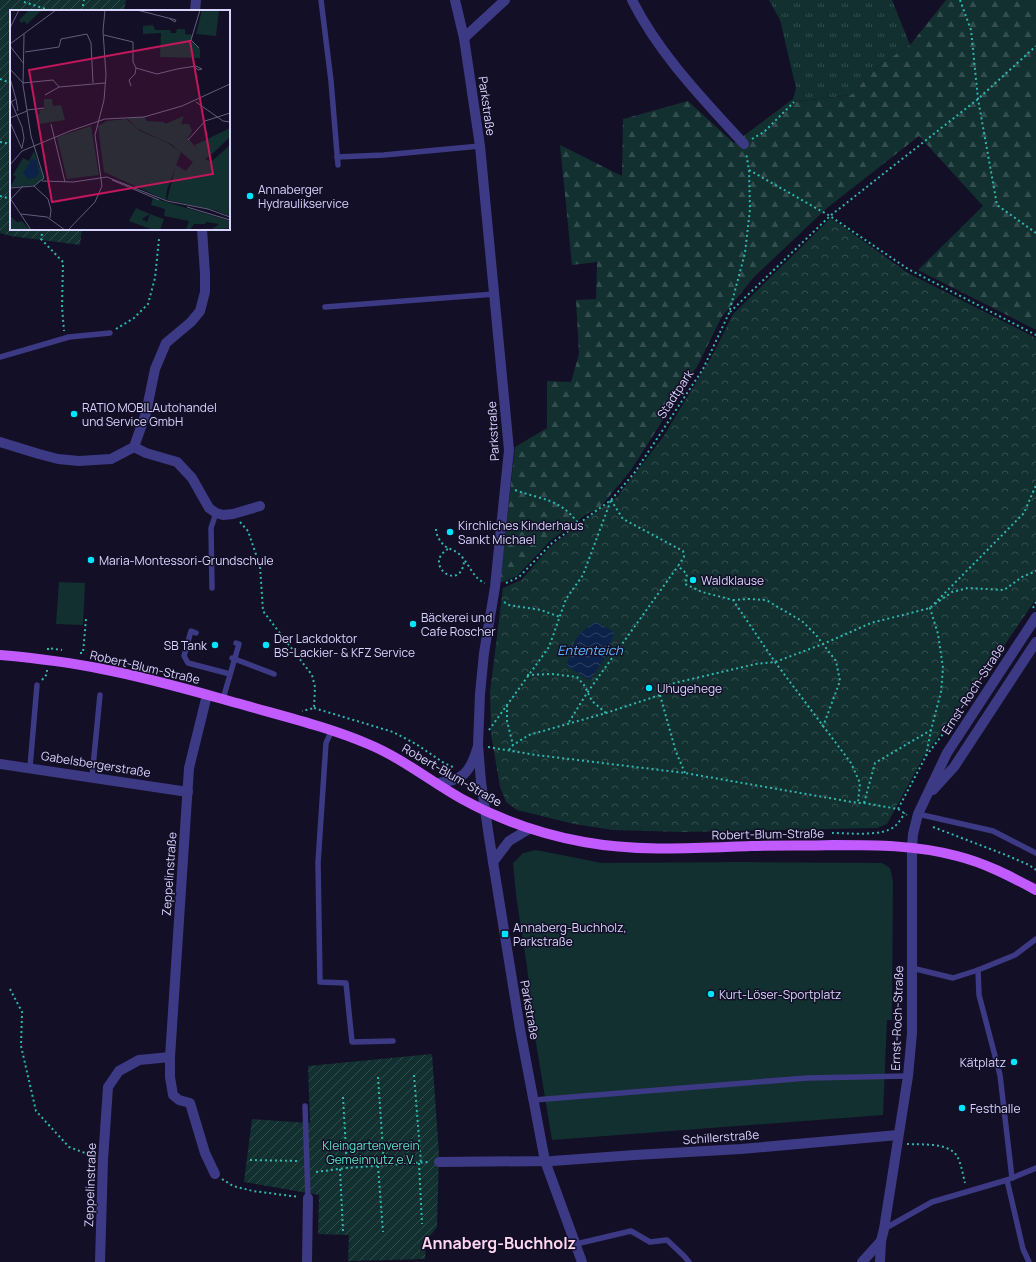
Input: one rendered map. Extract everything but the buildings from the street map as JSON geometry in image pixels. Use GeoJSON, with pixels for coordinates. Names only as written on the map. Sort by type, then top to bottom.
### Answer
{"type":"FeatureCollection","features":[{"type":"Feature","properties":{"kind":"main road","name":"Robert-Blum-Straße"},"geometry":{"type":"LineString","coordinates":[[0,655],[102,668],[142,677],[332,730],[385,752],[485,811],[529,829],[585,842],[642,848],[681,849],[765,846],[875,845],[912,847],[955,855],[978,862],[1007,874],[1036,890]]}},
{"type":"Feature","properties":{"kind":"street","name":"Parkstraße"},"geometry":{"type":"LineString","coordinates":[[455,0],[464,38],[480,146],[510,450],[494,591],[484,653],[480,694],[478,746],[480,777],[520,1029],[545,1161],[582,1262]]}},
{"type":"Feature","properties":{"kind":"street"},"geometry":{"type":"LineString","coordinates":[[464,38],[505,0]]}},
{"type":"Feature","properties":{"kind":"street"},"geometry":{"type":"LineString","coordinates":[[632,0],[640,16],[688,82],[744,144]]}},
{"type":"Feature","properties":{"kind":"street"},"geometry":{"type":"LineString","coordinates":[[0,442],[58,459],[79,461],[111,459],[134,447],[146,412],[155,369],[166,343],[191,322],[200,311],[205,292],[202,230]]}},
{"type":"Feature","properties":{"kind":"street"},"geometry":{"type":"LineString","coordinates":[[134,447],[146,453],[177,462],[192,478],[209,508],[216,513],[223,515],[233,514],[260,506]]}},
{"type":"Feature","properties":{"kind":"street","name":"Ernst-Roch-Straße"},"geometry":{"type":"LineString","coordinates":[[880,1262],[881,1241],[908,1076],[912,1033],[912,847],[917,817],[947,754],[1036,616]]}},
{"type":"Feature","properties":{"kind":"street","name":"Ernst-Roch-Straße"},"geometry":{"type":"LineString","coordinates":[[925,799],[954,767],[1036,642]]}},
{"type":"Feature","properties":{"kind":"street","name":"Zeppelinstraße"},"geometry":{"type":"LineString","coordinates":[[207,695],[189,768],[170,1057],[170,1077],[173,1095],[179,1100],[190,1103],[205,1153],[215,1174]]}},
{"type":"Feature","properties":{"kind":"street"},"geometry":{"type":"LineString","coordinates":[[437,783],[450,782],[462,776],[471,765],[478,746]]}},
{"type":"Feature","properties":{"kind":"street","name":"Gabelsbergerstraße"},"geometry":{"type":"LineString","coordinates":[[0,764],[30,767],[188,792]]}},
{"type":"Feature","properties":{"kind":"street"},"geometry":{"type":"LineString","coordinates":[[493,862],[509,842],[529,829]]}},
{"type":"Feature","properties":{"kind":"street","name":"Zeppelinstraße"},"geometry":{"type":"LineString","coordinates":[[100,1262],[103,1160],[108,1087],[118,1071],[139,1060],[170,1057]]}},
{"type":"Feature","properties":{"kind":"street","name":"Schillerstraße"},"geometry":{"type":"LineString","coordinates":[[545,1161],[898,1140]]}},
{"type":"Feature","properties":{"kind":"street"},"geometry":{"type":"LineString","coordinates":[[439,1162],[545,1161]]}},
{"type":"Feature","properties":{"kind":"street"},"geometry":{"type":"LineString","coordinates":[[307,1262],[308,1198]]}},
{"type":"Feature","properties":{"kind":"street"},"geometry":{"type":"LineString","coordinates":[[862,1262],[881,1241]]}},
{"type":"Feature","properties":{"kind":"lane"},"geometry":{"type":"LineString","coordinates":[[321,0],[331,81],[338,165]]}},
{"type":"Feature","properties":{"kind":"lane"},"geometry":{"type":"LineString","coordinates":[[337,157],[384,155],[480,146]]}},
{"type":"Feature","properties":{"kind":"lane"},"geometry":{"type":"LineString","coordinates":[[325,307],[495,294]]}},
{"type":"Feature","properties":{"kind":"lane"},"geometry":{"type":"LineString","coordinates":[[0,357],[65,339],[110,333]]}},
{"type":"Feature","properties":{"kind":"lane"},"geometry":{"type":"LineString","coordinates":[[212,588],[211,528],[216,513]]}},
{"type":"Feature","properties":{"kind":"lane"},"geometry":{"type":"LineString","coordinates":[[196,632],[191,631],[189,646],[184,656],[188,663],[230,674]]}},
{"type":"Feature","properties":{"kind":"lane"},"geometry":{"type":"LineString","coordinates":[[223,699],[233,658],[239,644],[236,643]]}},
{"type":"Feature","properties":{"kind":"lane"},"geometry":{"type":"LineString","coordinates":[[233,658],[274,674]]}},
{"type":"Feature","properties":{"kind":"lane"},"geometry":{"type":"LineString","coordinates":[[30,767],[37,685]]}},
{"type":"Feature","properties":{"kind":"lane"},"geometry":{"type":"LineString","coordinates":[[92,778],[100,695]]}},
{"type":"Feature","properties":{"kind":"lane"},"geometry":{"type":"LineString","coordinates":[[332,730],[326,743],[318,863],[320,982],[346,983],[352,1042],[393,1041]]}},
{"type":"Feature","properties":{"kind":"lane"},"geometry":{"type":"LineString","coordinates":[[917,817],[992,831],[1036,853]]}},
{"type":"Feature","properties":{"kind":"lane"},"geometry":{"type":"LineString","coordinates":[[912,968],[953,978],[981,969],[1015,955],[1036,939]]}},
{"type":"Feature","properties":{"kind":"lane"},"geometry":{"type":"LineString","coordinates":[[981,969],[979,995],[1000,1076],[1009,1179],[1023,1249],[1029,1262]]}},
{"type":"Feature","properties":{"kind":"lane"},"geometry":{"type":"LineString","coordinates":[[534,1100],[807,1078],[908,1076]]}},
{"type":"Feature","properties":{"kind":"lane"},"geometry":{"type":"LineString","coordinates":[[306,1106],[306,1173],[308,1198]]}},
{"type":"Feature","properties":{"kind":"lane"},"geometry":{"type":"LineString","coordinates":[[884,1229],[932,1202],[1009,1179],[1036,1168]]}},
{"type":"Feature","properties":{"kind":"lane"},"geometry":{"type":"LineString","coordinates":[[576,1244],[631,1231],[650,1242],[667,1240],[689,1262]]}},
{"type":"Feature","properties":{"kind":"path"},"geometry":{"type":"LineString","coordinates":[[82,10],[84,0]]}},
{"type":"Feature","properties":{"kind":"path"},"geometry":{"type":"LineString","coordinates":[[960,0],[971,30],[978,99],[996,205],[1036,233]]}},
{"type":"Feature","properties":{"kind":"path"},"geometry":{"type":"LineString","coordinates":[[24,2],[49,10]]}},
{"type":"Feature","properties":{"kind":"path"},"geometry":{"type":"LineString","coordinates":[[729,313],[830,216],[978,99],[1036,46]]}},
{"type":"Feature","properties":{"kind":"path"},"geometry":{"type":"LineString","coordinates":[[0,80],[10,83]]}},
{"type":"Feature","properties":{"kind":"path"},"geometry":{"type":"LineString","coordinates":[[744,144],[764,132],[794,102]]}},
{"type":"Feature","properties":{"kind":"path"},"geometry":{"type":"LineString","coordinates":[[0,142],[10,144]]}},
{"type":"Feature","properties":{"kind":"path","name":"Stadtpark"},"geometry":{"type":"LineString","coordinates":[[494,591],[519,577],[552,543],[611,500],[635,472],[703,369],[729,313],[745,253],[750,209],[749,170],[744,144]]}},
{"type":"Feature","properties":{"kind":"path"},"geometry":{"type":"LineString","coordinates":[[749,170],[830,216],[908,269],[1036,335]]}},
{"type":"Feature","properties":{"kind":"path"},"geometry":{"type":"LineString","coordinates":[[0,196],[10,199]]}},
{"type":"Feature","properties":{"kind":"path"},"geometry":{"type":"LineString","coordinates":[[43,230],[41,239],[63,262],[62,307],[65,339]]}},
{"type":"Feature","properties":{"kind":"path"},"geometry":{"type":"LineString","coordinates":[[110,333],[134,318],[148,304],[155,278],[159,239]]}},
{"type":"Feature","properties":{"kind":"path"},"geometry":{"type":"LineString","coordinates":[[506,486],[528,495],[552,501],[569,512],[578,523]]}},
{"type":"Feature","properties":{"kind":"path"},"geometry":{"type":"LineString","coordinates":[[930,608],[1024,513],[1036,486]]}},
{"type":"Feature","properties":{"kind":"path"},"geometry":{"type":"LineString","coordinates":[[569,723],[587,693],[684,557],[683,551],[623,519],[611,500]]}},
{"type":"Feature","properties":{"kind":"path"},"geometry":{"type":"LineString","coordinates":[[611,500],[583,575],[566,598],[549,647],[527,675],[478,746],[536,755],[685,773],[898,809],[905,813],[895,827],[887,831],[876,833],[831,833],[832,846]]}},
{"type":"Feature","properties":{"kind":"path"},"geometry":{"type":"LineString","coordinates":[[233,514],[248,531],[260,566],[264,611],[312,675],[315,687],[314,708]]}},
{"type":"Feature","properties":{"kind":"path"},"geometry":{"type":"LineString","coordinates":[[436,529],[441,543],[448,549],[457,553],[479,581],[494,591],[509,605],[541,610],[560,617]]}},
{"type":"Feature","properties":{"kind":"path"},"geometry":{"type":"LineString","coordinates":[[448,549],[442,553],[439,559],[444,574],[454,576],[461,571],[464,561]]}},
{"type":"Feature","properties":{"kind":"path"},"geometry":{"type":"LineString","coordinates":[[678,566],[686,574],[685,584],[702,592],[733,600],[766,600],[802,621],[823,644],[836,661],[840,681],[822,726]]}},
{"type":"Feature","properties":{"kind":"path"},"geometry":{"type":"LineString","coordinates":[[509,751],[513,745],[529,735],[606,713],[660,695],[670,684],[756,664],[775,662],[823,644],[871,623],[930,608],[952,592],[968,588],[1004,590],[1022,577],[1036,571]]}},
{"type":"Feature","properties":{"kind":"path"},"geometry":{"type":"LineString","coordinates":[[733,600],[775,662],[851,763],[860,783],[858,803]]}},
{"type":"Feature","properties":{"kind":"path"},"geometry":{"type":"LineString","coordinates":[[926,756],[931,730],[942,692],[943,668],[938,634],[930,608]]}},
{"type":"Feature","properties":{"kind":"path"},"geometry":{"type":"LineString","coordinates":[[527,675],[552,674],[577,677],[584,685],[592,701],[606,713]]}},
{"type":"Feature","properties":{"kind":"path"},"geometry":{"type":"LineString","coordinates":[[660,695],[676,752],[685,773]]}},
{"type":"Feature","properties":{"kind":"path"},"geometry":{"type":"LineString","coordinates":[[507,704],[507,721],[513,745]]}},
{"type":"Feature","properties":{"kind":"path"},"geometry":{"type":"LineString","coordinates":[[289,718],[304,710],[314,708],[393,732],[416,744],[444,763],[454,767],[462,776]]}},
{"type":"Feature","properties":{"kind":"path"},"geometry":{"type":"LineString","coordinates":[[864,803],[875,764],[931,730]]}},
{"type":"Feature","properties":{"kind":"path"},"geometry":{"type":"LineString","coordinates":[[917,817],[957,837],[1006,855],[1029,865],[1036,870]]}},
{"type":"Feature","properties":{"kind":"path"},"geometry":{"type":"LineString","coordinates":[[10,989],[22,1012],[21,1046],[36,1111],[69,1147],[103,1160]]}},
{"type":"Feature","properties":{"kind":"path"},"geometry":{"type":"LineString","coordinates":[[414,1075],[420,1163],[422,1224]]}},
{"type":"Feature","properties":{"kind":"path"},"geometry":{"type":"LineString","coordinates":[[378,1077],[384,1165]]}},
{"type":"Feature","properties":{"kind":"path"},"geometry":{"type":"LineString","coordinates":[[343,1097],[347,1168]]}},
{"type":"Feature","properties":{"kind":"path"},"geometry":{"type":"LineString","coordinates":[[898,1140],[940,1146],[950,1150],[957,1156],[968,1191]]}},
{"type":"Feature","properties":{"kind":"path"},"geometry":{"type":"LineString","coordinates":[[250,1160],[306,1161]]}},
{"type":"Feature","properties":{"kind":"path"},"geometry":{"type":"LineString","coordinates":[[306,1173],[347,1168],[439,1162]]}},
{"type":"Feature","properties":{"kind":"path"},"geometry":{"type":"LineString","coordinates":[[378,1166],[383,1232]]}},
{"type":"Feature","properties":{"kind":"path"},"geometry":{"type":"LineString","coordinates":[[340,1169],[343,1231]]}},
{"type":"Feature","properties":{"kind":"path"},"geometry":{"type":"LineString","coordinates":[[215,1174],[233,1186],[273,1194],[308,1198]]}},
{"type":"Feature","properties":{"kind":"green space"},"geometry":{"type":"Polygon","coordinates":[[[0,0],[126,0],[124,10],[10,10],[10,230],[82,230],[80,245],[11,236],[0,233],[0,0]]]}},
{"type":"Feature","properties":{"kind":"green space"},"geometry":{"type":"Polygon","coordinates":[[[769,0],[892,0],[910,45],[878,66],[851,95],[794,102],[793,99],[796,88],[780,20],[769,0]]]}},
{"type":"Feature","properties":{"kind":"green space"},"geometry":{"type":"Polygon","coordinates":[[[946,0],[1036,0],[1036,330],[918,270],[983,206],[919,136],[827,208],[754,277],[721,318],[698,365],[631,470],[598,510],[588,513],[550,541],[517,576],[500,583],[515,447],[547,428],[547,381],[571,382],[579,354],[576,300],[596,299],[597,262],[572,265],[560,145],[622,176],[623,119],[688,101],[734,143],[793,99],[795,102],[851,95],[878,66],[910,45],[946,0]]]}},
{"type":"Feature","properties":{"kind":"green space"},"geometry":{"type":"Polygon","coordinates":[[[831,218],[908,273],[1036,338],[1036,599],[989,668],[924,756],[887,824],[877,828],[683,832],[613,830],[574,824],[517,810],[506,802],[500,787],[491,734],[490,692],[503,588],[521,580],[550,547],[617,497],[663,437],[712,356],[733,314],[831,218]]]}},
{"type":"Feature","properties":{"kind":"green space"},"geometry":{"type":"Polygon","coordinates":[[[59,582],[85,583],[83,625],[56,624],[59,582]]]}},
{"type":"Feature","properties":{"kind":"green space","name":"Kurt-Löser-Sportplatz"},"geometry":{"type":"Polygon","coordinates":[[[536,850],[602,863],[882,863],[890,868],[893,881],[892,1020],[887,1020],[883,1115],[552,1140],[534,1031],[513,863],[523,853],[536,850]]]}},
{"type":"Feature","properties":{"kind":"green space","name":"Kleingartenverein Gemeinnutz e.V."},"geometry":{"type":"Polygon","coordinates":[[[432,1054],[439,1154],[437,1227],[426,1241],[425,1259],[348,1261],[349,1235],[318,1234],[319,1195],[244,1182],[252,1119],[310,1123],[308,1066],[432,1054]]]}},
{"type":"Feature","properties":{"kind":"water","name":"Ententeich"},"geometry":{"type":"Polygon","coordinates":[[[596,622],[614,633],[610,647],[598,669],[589,680],[567,666],[573,645],[579,635],[596,622]]]}},
{"type":"Feature","properties":{"kind":"place","name":"Annaberger Hydraulikservice"},"geometry":{"type":"Point","coordinates":[250,196]}},
{"type":"Feature","properties":{"kind":"place","name":"RATIO MOBILAutohandel und Service GmbH"},"geometry":{"type":"Point","coordinates":[74,414]}},
{"type":"Feature","properties":{"kind":"place","name":"Kirchliches Kinderhaus Sankt Michael"},"geometry":{"type":"Point","coordinates":[450,532]}},
{"type":"Feature","properties":{"kind":"place","name":"Maria-Montessori-Grundschule"},"geometry":{"type":"Point","coordinates":[91,560]}},
{"type":"Feature","properties":{"kind":"place","name":"Waldklause"},"geometry":{"type":"Point","coordinates":[693,580]}},
{"type":"Feature","properties":{"kind":"place","name":"Bäckerei und Cafe Roscher"},"geometry":{"type":"Point","coordinates":[413,624]}},
{"type":"Feature","properties":{"kind":"place","name":"SB Tank"},"geometry":{"type":"Point","coordinates":[215,645]}},
{"type":"Feature","properties":{"kind":"place","name":"Der Lackdoktor BS-Lackier- & KFZ Service"},"geometry":{"type":"Point","coordinates":[266,645]}},
{"type":"Feature","properties":{"kind":"place","name":"Uhugehege"},"geometry":{"type":"Point","coordinates":[649,688]}},
{"type":"Feature","properties":{"kind":"place","name":"Annaberg-Buchholz, Parkstraße"},"geometry":{"type":"Point","coordinates":[505,934]}},
{"type":"Feature","properties":{"kind":"place","name":"Kurt-Löser-Sportplatz"},"geometry":{"type":"Point","coordinates":[711,994]}},
{"type":"Feature","properties":{"kind":"place","name":"Kätplatz"},"geometry":{"type":"Point","coordinates":[1014,1062]}},
{"type":"Feature","properties":{"kind":"place","name":"Festhalle"},"geometry":{"type":"Point","coordinates":[962,1108]}},
{"type":"Feature","properties":{"kind":"district","name":"Annaberg-Buchholz"},"geometry":{"type":"Point","coordinates":[499,1243]}}]}
